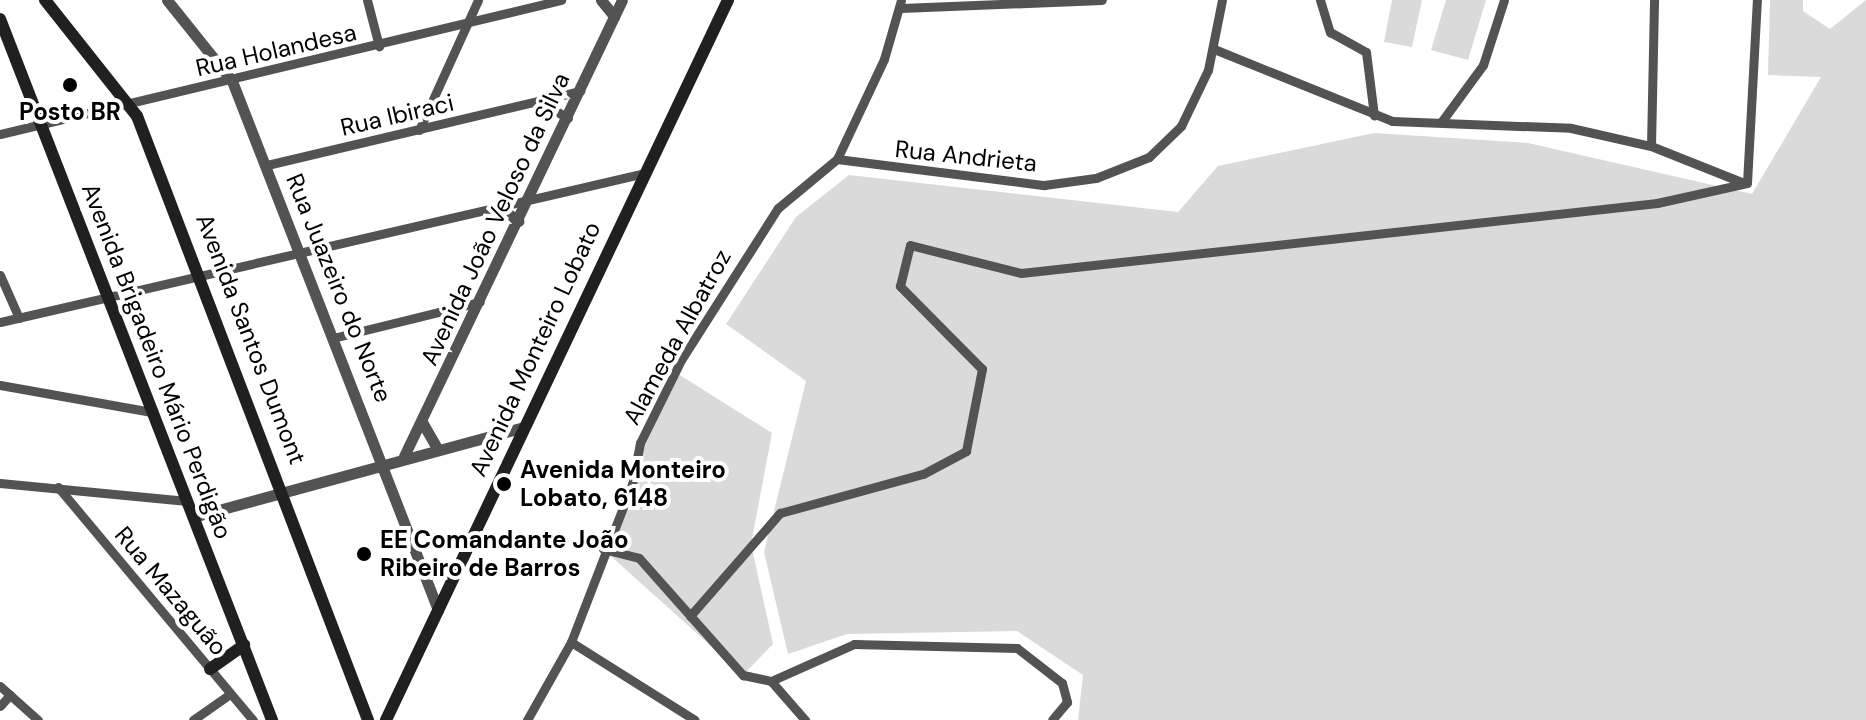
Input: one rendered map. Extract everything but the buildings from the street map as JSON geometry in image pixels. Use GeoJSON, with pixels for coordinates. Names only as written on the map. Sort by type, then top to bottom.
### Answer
{"type":"FeatureCollection","features":[{"type":"Feature","properties":{"kind":"main road","name":"Avenida Santos Dumont"},"geometry":{"type":"LineString","coordinates":[[45,0],[130,105],[203,276],[285,488],[368,720]]}},
{"type":"Feature","properties":{"kind":"main road","name":"Avenida Monteiro Lobato"},"geometry":{"type":"LineString","coordinates":[[386,720],[641,174],[728,0]]}},
{"type":"Feature","properties":{"kind":"main road","name":"Avenida Brigadeiro Mário Perdigão"},"geometry":{"type":"LineString","coordinates":[[0,19],[272,720]]}},
{"type":"Feature","properties":{"kind":"main road"},"geometry":{"type":"LineString","coordinates":[[210,669],[244,645]]}},
{"type":"Feature","properties":{"kind":"street","name":"Rua Juazeiro do Norte"},"geometry":{"type":"LineString","coordinates":[[167,0],[232,81],[337,337],[438,610]]}},
{"type":"Feature","properties":{"kind":"street"},"geometry":{"type":"LineString","coordinates":[[367,0],[379,46]]}},
{"type":"Feature","properties":{"kind":"street"},"geometry":{"type":"LineString","coordinates":[[419,130],[478,0]]}},
{"type":"Feature","properties":{"kind":"street","name":"Rua Holandesa"},"geometry":{"type":"LineString","coordinates":[[0,134],[467,25],[561,0]]}},
{"type":"Feature","properties":{"kind":"street"},"geometry":{"type":"LineString","coordinates":[[601,0],[614,16]]}},
{"type":"Feature","properties":{"kind":"street","name":"Avenida João Veloso da Silva"},"geometry":{"type":"LineString","coordinates":[[404,456],[622,0]]}},
{"type":"Feature","properties":{"kind":"street"},"geometry":{"type":"LineString","coordinates":[[901,4],[1102,0]]}},
{"type":"Feature","properties":{"kind":"street","name":"Rua Andrieta"},"geometry":{"type":"LineString","coordinates":[[837,159],[1044,185],[1096,178],[1149,157],[1181,126],[1214,49],[1222,0]]}},
{"type":"Feature","properties":{"kind":"street"},"geometry":{"type":"LineString","coordinates":[[1320,0],[1330,32],[1366,52],[1374,115]]}},
{"type":"Feature","properties":{"kind":"street"},"geometry":{"type":"LineString","coordinates":[[1442,121],[1483,65],[1504,0]]}},
{"type":"Feature","properties":{"kind":"street"},"geometry":{"type":"LineString","coordinates":[[1651,146],[1654,0]]}},
{"type":"Feature","properties":{"kind":"street"},"geometry":{"type":"LineString","coordinates":[[1747,183],[1757,0]]}},
{"type":"Feature","properties":{"kind":"street","name":"Alameda Albatroz"},"geometry":{"type":"LineString","coordinates":[[527,720],[571,642],[603,549],[632,484],[640,443],[726,283],[778,208],[837,159],[901,4]]}},
{"type":"Feature","properties":{"kind":"street"},"geometry":{"type":"LineString","coordinates":[[1214,49],[1374,115],[1556,126],[1651,146],[1747,183]]}},
{"type":"Feature","properties":{"kind":"street","name":"Rua Ibiraci"},"geometry":{"type":"LineString","coordinates":[[267,165],[580,91]]}},
{"type":"Feature","properties":{"kind":"street"},"geometry":{"type":"LineString","coordinates":[[534,102],[568,118]]}},
{"type":"Feature","properties":{"kind":"street"},"geometry":{"type":"LineString","coordinates":[[0,322],[641,174]]}},
{"type":"Feature","properties":{"kind":"street"},"geometry":{"type":"LineString","coordinates":[[690,616],[780,513],[923,474],[966,451],[982,369],[900,286],[910,245],[1021,273],[1657,203],[1747,183]]}},
{"type":"Feature","properties":{"kind":"street"},"geometry":{"type":"LineString","coordinates":[[499,207],[518,221]]}},
{"type":"Feature","properties":{"kind":"street"},"geometry":{"type":"LineString","coordinates":[[0,275],[19,318]]}},
{"type":"Feature","properties":{"kind":"street"},"geometry":{"type":"LineString","coordinates":[[337,337],[480,302]]}},
{"type":"Feature","properties":{"kind":"street"},"geometry":{"type":"LineString","coordinates":[[448,310],[469,325]]}},
{"type":"Feature","properties":{"kind":"street"},"geometry":{"type":"LineString","coordinates":[[0,385],[152,412]]}},
{"type":"Feature","properties":{"kind":"street"},"geometry":{"type":"LineString","coordinates":[[422,422],[437,448]]}},
{"type":"Feature","properties":{"kind":"street"},"geometry":{"type":"LineString","coordinates":[[193,517],[285,488],[521,428]]}},
{"type":"Feature","properties":{"kind":"street"},"geometry":{"type":"LineString","coordinates":[[0,483],[187,501]]}},
{"type":"Feature","properties":{"kind":"street","name":"Rua Mazaguão"},"geometry":{"type":"LineString","coordinates":[[58,487],[253,720]]}},
{"type":"Feature","properties":{"kind":"street"},"geometry":{"type":"LineString","coordinates":[[603,549],[639,558],[743,675],[771,681],[854,644],[1017,648],[1062,683],[1067,702],[1052,720]]}},
{"type":"Feature","properties":{"kind":"street"},"geometry":{"type":"LineString","coordinates":[[571,642],[695,720]]}},
{"type":"Feature","properties":{"kind":"street"},"geometry":{"type":"LineString","coordinates":[[771,681],[805,720]]}},
{"type":"Feature","properties":{"kind":"street"},"geometry":{"type":"LineString","coordinates":[[0,686],[38,720]]}},
{"type":"Feature","properties":{"kind":"street"},"geometry":{"type":"LineString","coordinates":[[193,720],[230,694]]}},
{"type":"Feature","properties":{"kind":"street"},"geometry":{"type":"LineString","coordinates":[[0,706],[10,695]]}},
{"type":"Feature","properties":{"kind":"shaded area"},"geometry":{"type":"Polygon","coordinates":[[[1392,0],[1422,0],[1412,47],[1384,42],[1392,0]]]}},
{"type":"Feature","properties":{"kind":"shaded area"},"geometry":{"type":"Polygon","coordinates":[[[1446,0],[1486,0],[1468,60],[1431,50],[1446,0]]]}},
{"type":"Feature","properties":{"kind":"shaded area"},"geometry":{"type":"Polygon","coordinates":[[[1770,0],[1803,0],[1803,11],[1830,29],[1866,0],[1866,720],[1078,720],[1083,675],[1017,631],[847,634],[788,654],[764,552],[806,381],[726,324],[796,217],[849,175],[1178,212],[1218,166],[1374,133],[1528,143],[1752,194],[1821,77],[1768,75],[1770,0]]]}},
{"type":"Feature","properties":{"kind":"shaded area"},"geometry":{"type":"Polygon","coordinates":[[[675,372],[772,433],[751,544],[773,644],[743,675],[603,549],[675,372]]]}},
{"type":"Feature","properties":{"kind":"place","name":"Posto BR"},"geometry":{"type":"Point","coordinates":[70,85]}},
{"type":"Feature","properties":{"kind":"place","name":"Avenida Monteiro Lobato, 6148"},"geometry":{"type":"Point","coordinates":[504,484]}},
{"type":"Feature","properties":{"kind":"place","name":"EE Comandante João Ribeiro de Barros"},"geometry":{"type":"Point","coordinates":[364,554]}}]}
